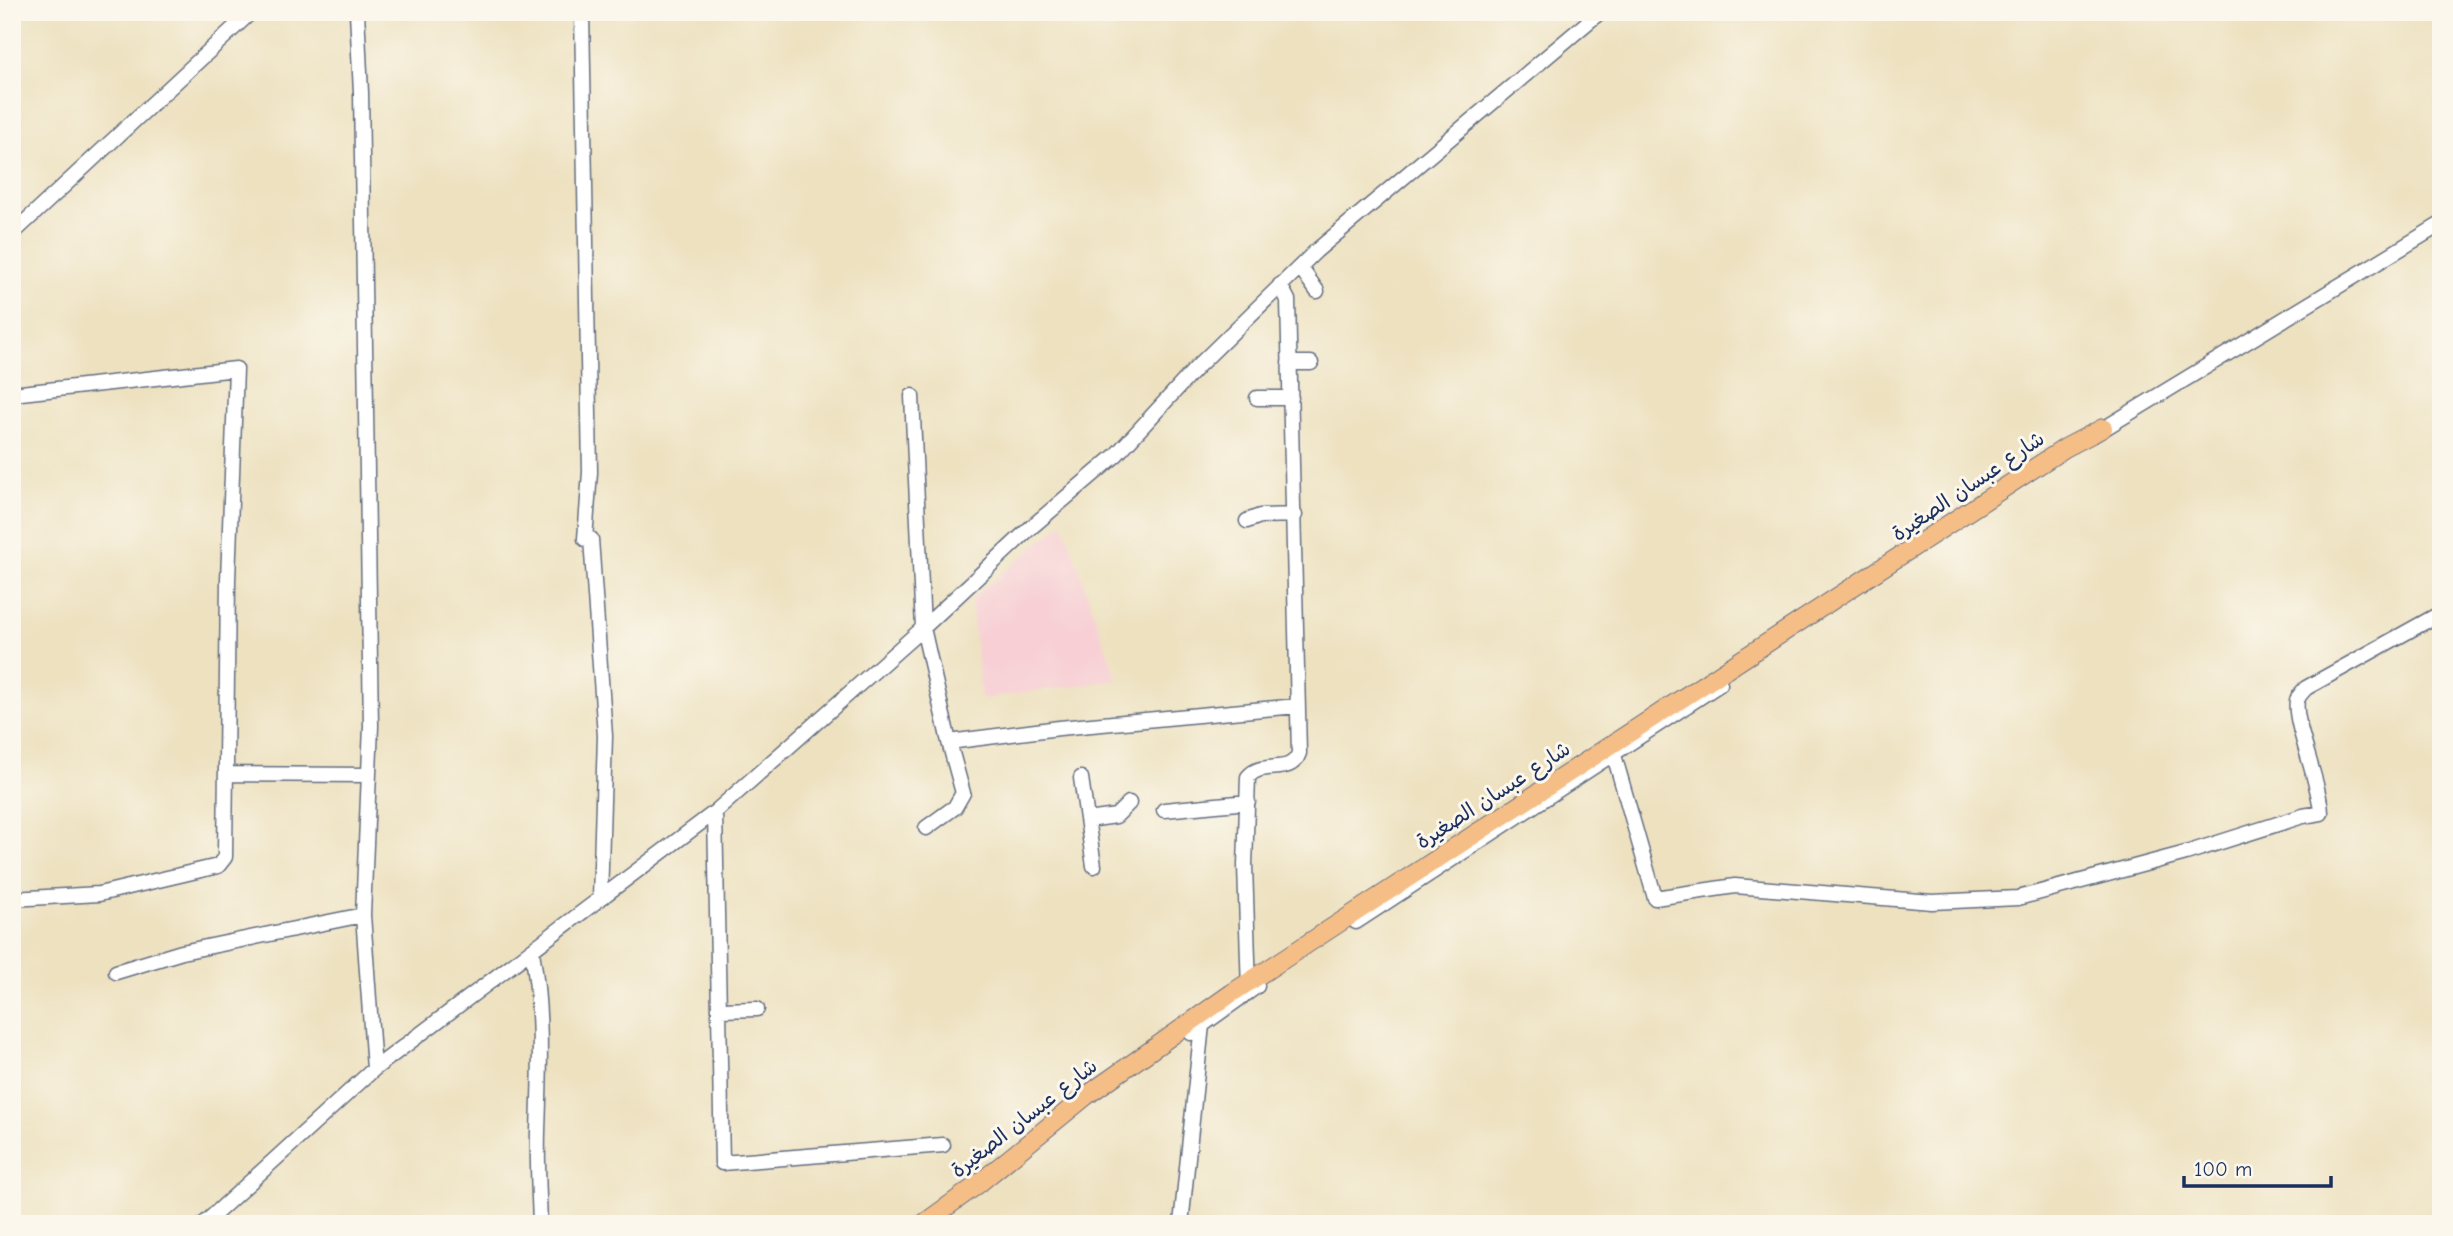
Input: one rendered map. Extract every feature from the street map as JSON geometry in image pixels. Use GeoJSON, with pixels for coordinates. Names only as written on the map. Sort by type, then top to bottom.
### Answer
{"type":"FeatureCollection","features":[{"type":"Feature","properties":{"kind":"main road","name":"شارع عبسان الصغيرة"},"geometry":{"type":"LineString","coordinates":[[923,1224],[977,1185],[1086,1096],[2065,448],[2103,428]]}},
{"type":"Feature","properties":{"kind":"street"},"geometry":{"type":"LineString","coordinates":[[12,234],[251,12]]}},
{"type":"Feature","properties":{"kind":"street"},"geometry":{"type":"LineString","coordinates":[[357,12],[361,93],[372,726],[363,915],[373,1069]]}},
{"type":"Feature","properties":{"kind":"street"},"geometry":{"type":"LineString","coordinates":[[582,12],[590,459],[585,539],[592,539],[605,736],[600,900]]}},
{"type":"Feature","properties":{"kind":"street"},"geometry":{"type":"LineString","coordinates":[[204,1224],[373,1069],[715,812],[923,628],[1028,530],[1116,455],[1197,367],[1280,285],[1503,91],[1600,12]]}},
{"type":"Feature","properties":{"kind":"street","name":"شارع عبسان الصغيرة"},"geometry":{"type":"LineString","coordinates":[[934,1224],[1121,1080],[1202,1025],[1248,987],[1614,755],[2103,428],[2441,224]]}},
{"type":"Feature","properties":{"kind":"street"},"geometry":{"type":"LineString","coordinates":[[1300,267],[1317,290]]}},
{"type":"Feature","properties":{"kind":"street"},"geometry":{"type":"LineString","coordinates":[[1248,987],[1245,865],[1247,783],[1252,771],[1287,766],[1298,757],[1295,515],[1288,300],[1280,285]]}},
{"type":"Feature","properties":{"kind":"street"},"geometry":{"type":"LineString","coordinates":[[1289,363],[1311,363]]}},
{"type":"Feature","properties":{"kind":"street"},"geometry":{"type":"LineString","coordinates":[[12,394],[236,369],[228,580],[225,857],[218,866],[99,894],[12,900]]}},
{"type":"Feature","properties":{"kind":"street"},"geometry":{"type":"LineString","coordinates":[[912,396],[923,628],[963,793],[955,807],[926,828]]}},
{"type":"Feature","properties":{"kind":"street"},"geometry":{"type":"LineString","coordinates":[[1257,398],[1291,398]]}},
{"type":"Feature","properties":{"kind":"street"},"geometry":{"type":"LineString","coordinates":[[1247,521],[1260,516],[1295,515]]}},
{"type":"Feature","properties":{"kind":"street"},"geometry":{"type":"LineString","coordinates":[[1614,755],[1656,898],[1735,886],[1932,902],[2035,895],[2098,875],[2186,853],[2303,816],[2321,814],[2320,796],[2298,719],[2297,701],[2306,688],[2441,613]]}},
{"type":"Feature","properties":{"kind":"street"},"geometry":{"type":"LineString","coordinates":[[949,742],[1059,728],[1297,706]]}},
{"type":"Feature","properties":{"kind":"street"},"geometry":{"type":"LineString","coordinates":[[226,775],[369,775]]}},
{"type":"Feature","properties":{"kind":"street"},"geometry":{"type":"LineString","coordinates":[[1081,778],[1094,866]]}},
{"type":"Feature","properties":{"kind":"street"},"geometry":{"type":"LineString","coordinates":[[1164,810],[1248,802]]}},
{"type":"Feature","properties":{"kind":"street"},"geometry":{"type":"LineString","coordinates":[[1088,820],[1116,816],[1129,803]]}},
{"type":"Feature","properties":{"kind":"street"},"geometry":{"type":"LineString","coordinates":[[715,812],[722,1163],[943,1145]]}},
{"type":"Feature","properties":{"kind":"street"},"geometry":{"type":"LineString","coordinates":[[116,972],[182,952],[363,915]]}},
{"type":"Feature","properties":{"kind":"street"},"geometry":{"type":"LineString","coordinates":[[532,952],[538,988],[542,1060],[538,1133],[540,1224]]}},
{"type":"Feature","properties":{"kind":"street"},"geometry":{"type":"LineString","coordinates":[[719,1010],[757,1009]]}},
{"type":"Feature","properties":{"kind":"street"},"geometry":{"type":"LineString","coordinates":[[1181,1224],[1202,1025]]}},
{"type":"Feature","properties":{"kind":"shaded area"},"geometry":{"type":"Polygon","coordinates":[[[1063,523],[1117,680],[981,699],[971,599],[1063,523]]]}}]}
